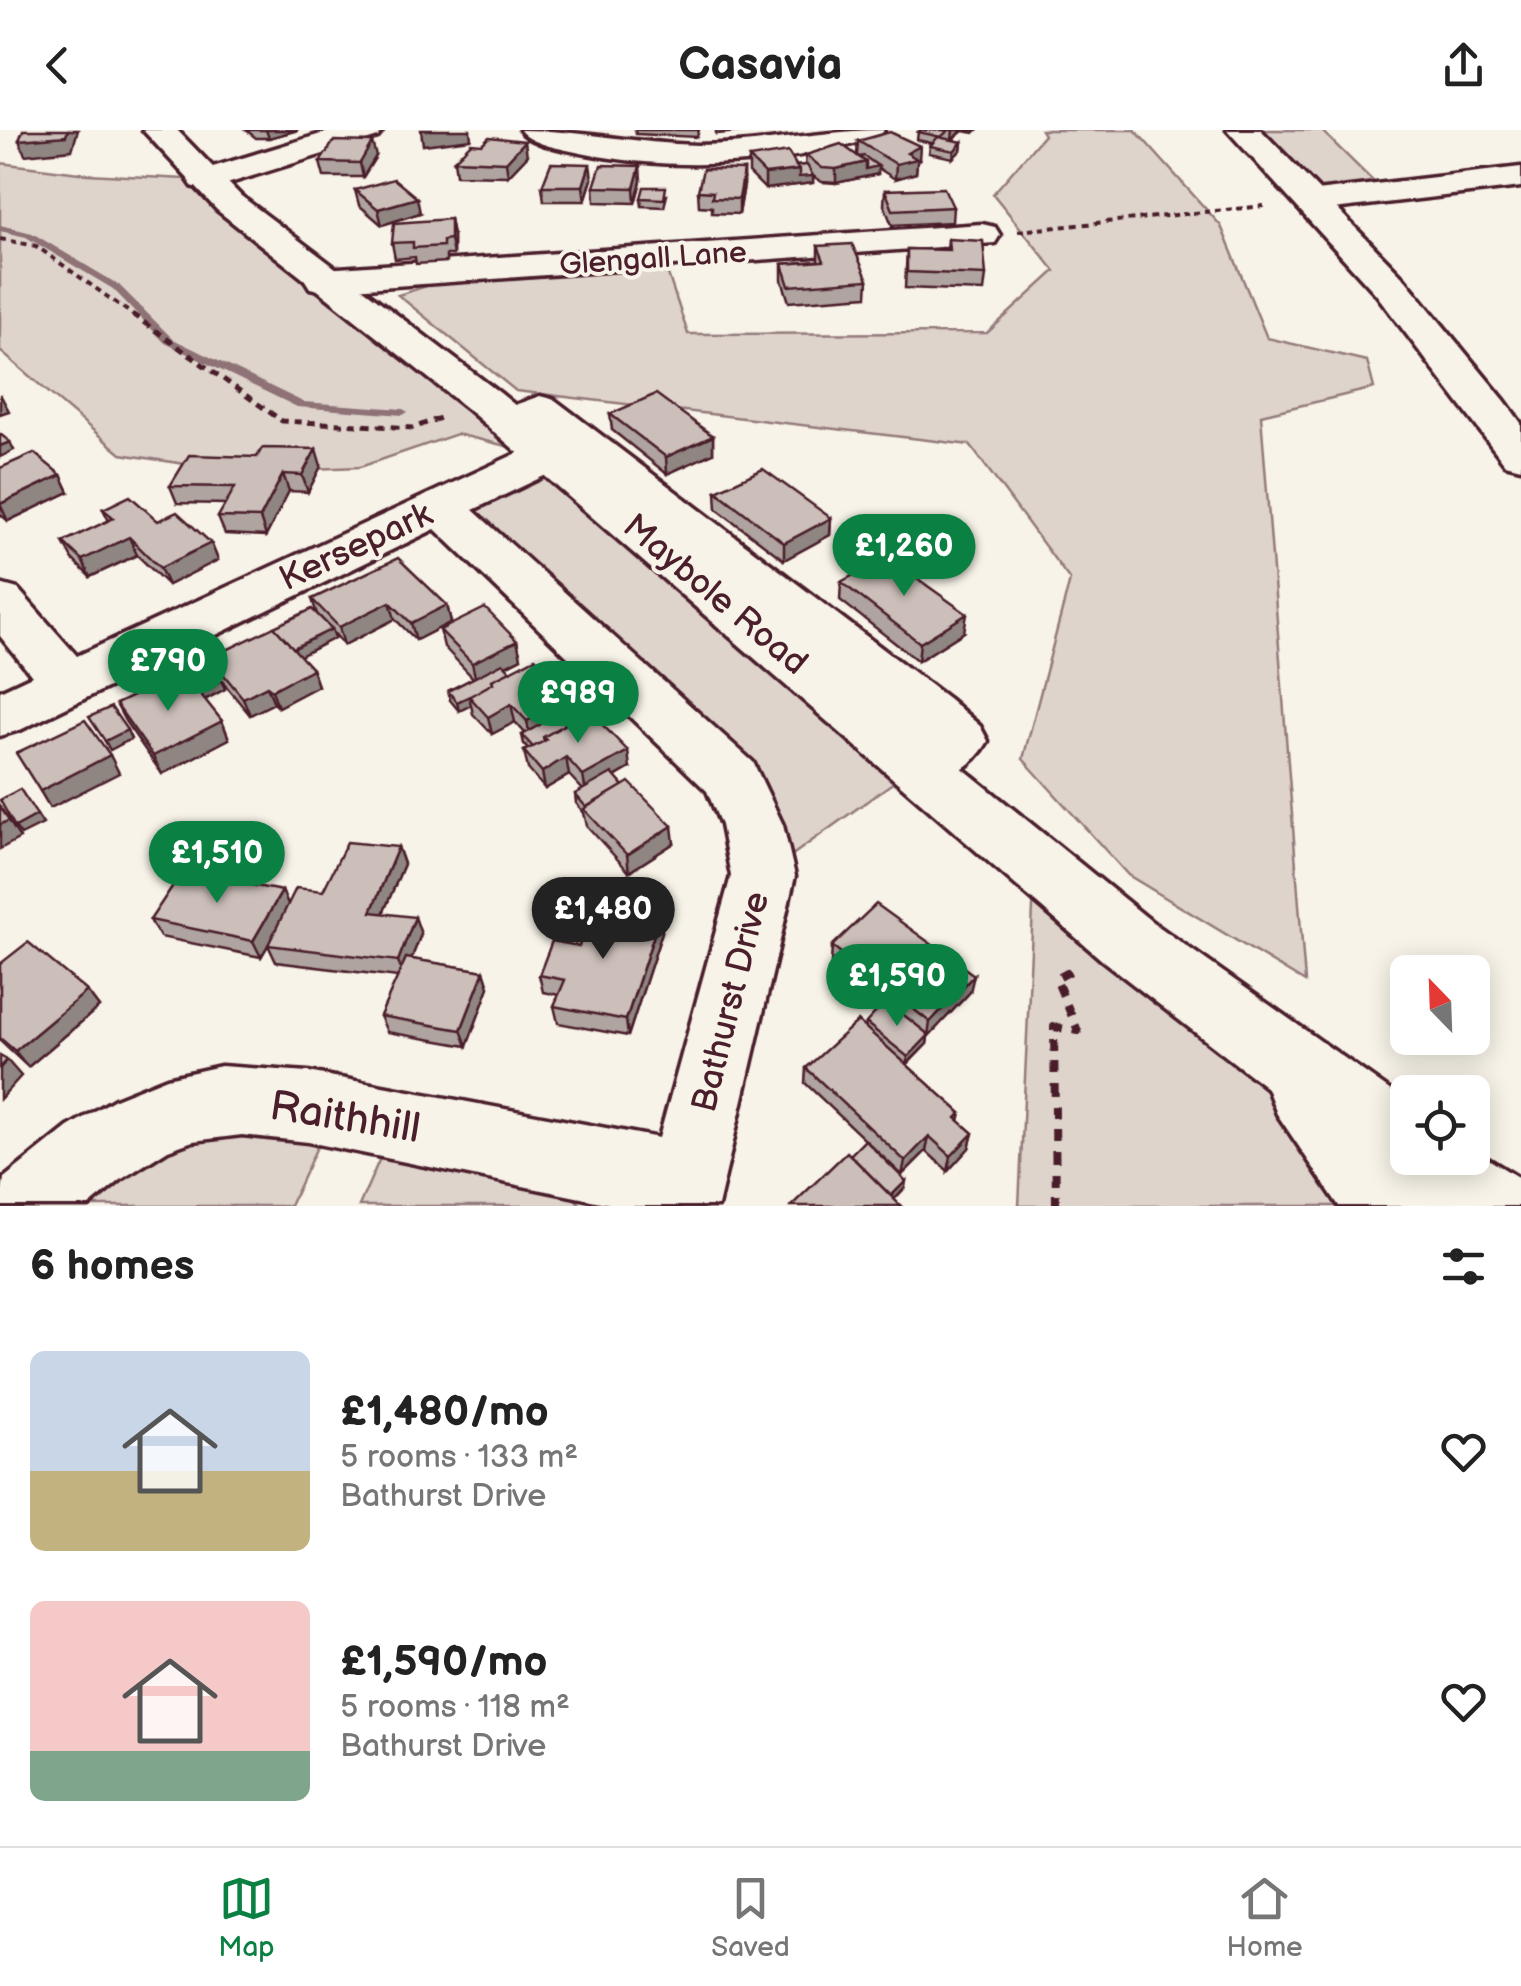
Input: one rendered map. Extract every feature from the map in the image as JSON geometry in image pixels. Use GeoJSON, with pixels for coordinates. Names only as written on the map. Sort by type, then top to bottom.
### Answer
{"type":"FeatureCollection","features":[{"type":"Feature","properties":{"kind":"main road","name":"Maybole Road"},"geometry":{"type":"LineString","coordinates":[[159,130],[206,180],[324,280],[528,439],[1126,941],[1390,1136]]}},
{"type":"Feature","properties":{"kind":"main road"},"geometry":{"type":"LineString","coordinates":[[206,180],[366,130]]}},
{"type":"Feature","properties":{"kind":"main road"},"geometry":{"type":"LineString","coordinates":[[536,130],[600,148],[657,153],[793,148],[838,141],[868,130]]}},
{"type":"Feature","properties":{"kind":"main road"},"geometry":{"type":"LineString","coordinates":[[1243,130],[1316,201],[1463,372],[1521,454]]}},
{"type":"Feature","properties":{"kind":"main road"},"geometry":{"type":"LineString","coordinates":[[1316,201],[1521,177]]}},
{"type":"Feature","properties":{"kind":"main road","name":"Glengall Lane"},"geometry":{"type":"LineString","coordinates":[[324,280],[982,234]]}},
{"type":"Feature","properties":{"kind":"main road","name":"Kersepark"},"geometry":{"type":"LineString","coordinates":[[0,715],[442,507],[528,439]]}},
{"type":"Feature","properties":{"kind":"main road","name":"Bathurst Drive"},"geometry":{"type":"LineString","coordinates":[[442,507],[732,778],[752,825],[763,876],[682,1194]]}},
{"type":"Feature","properties":{"kind":"main road"},"geometry":{"type":"LineString","coordinates":[[0,601],[68,682]]}},
{"type":"Feature","properties":{"kind":"main road","name":"Maybole Road"},"geometry":{"type":"LineString","coordinates":[[1277,1052],[1386,1206]]}},
{"type":"Feature","properties":{"kind":"main road","name":"Raithhill"},"geometry":{"type":"LineString","coordinates":[[32,1206],[102,1145],[177,1110],[222,1101],[265,1102],[348,1116],[682,1194]]}},
{"type":"Feature","properties":{"kind":"main road"},"geometry":{"type":"LineString","coordinates":[[1444,1175],[1491,1206]]}},
{"type":"Feature","properties":{"kind":"path"},"geometry":{"type":"LineString","coordinates":[[982,234],[1316,201]]}},
{"type":"Feature","properties":{"kind":"path"},"geometry":{"type":"LineString","coordinates":[[0,240],[36,246],[282,421],[412,428]]}},
{"type":"Feature","properties":{"kind":"path"},"geometry":{"type":"LineString","coordinates":[[1056,1206],[1054,1027],[1078,1031],[1056,978],[1126,941]]}},
{"type":"Feature","properties":{"kind":"shaded area"},"geometry":{"type":"Polygon","coordinates":[[[1041,130],[1135,130],[1221,226],[1267,338],[1367,361],[1374,388],[1261,415],[1305,982],[1128,875],[1023,759],[1070,580],[970,445],[516,391],[398,295],[433,284],[666,268],[688,334],[987,333],[1055,271],[993,194],[1044,135],[1041,130]]]}},
{"type":"Feature","properties":{"kind":"shaded area"},"geometry":{"type":"Polygon","coordinates":[[[1262,130],[1321,130],[1379,187],[1321,189],[1262,130]]]}},
{"type":"Feature","properties":{"kind":"shaded area"},"geometry":{"type":"Polygon","coordinates":[[[0,163],[87,174],[205,180],[324,280],[485,402],[919,764],[763,876],[752,825],[732,778],[441,507],[547,456],[457,434],[360,467],[236,472],[121,454],[0,351],[0,163]]]}},
{"type":"Feature","properties":{"kind":"shaded area"},"geometry":{"type":"Polygon","coordinates":[[[1035,865],[1277,1052],[1352,1206],[1019,1206],[1035,865]]]}},
{"type":"Feature","properties":{"kind":"shaded area"},"geometry":{"type":"Polygon","coordinates":[[[274,1128],[321,1138],[290,1206],[77,1206],[177,1139],[274,1128]]]}},
{"type":"Feature","properties":{"kind":"shaded area"},"geometry":{"type":"Polygon","coordinates":[[[384,1149],[563,1187],[582,1206],[359,1206],[384,1149]]]}},
{"type":"Feature","properties":{"kind":"building"},"geometry":{"type":"Polygon","coordinates":[[[23,130],[68,130],[66,136],[19,140],[23,130]]]}},
{"type":"Feature","properties":{"kind":"building"},"geometry":{"type":"Polygon","coordinates":[[[948,131],[941,137],[918,132],[948,131]]]}},
{"type":"Feature","properties":{"kind":"building"},"geometry":{"type":"Polygon","coordinates":[[[890,132],[920,146],[907,153],[917,159],[896,164],[858,141],[890,132]]]}},
{"type":"Feature","properties":{"kind":"building"},"geometry":{"type":"Polygon","coordinates":[[[489,137],[525,141],[506,162],[454,160],[471,143],[482,144],[489,137]]]}},
{"type":"Feature","properties":{"kind":"building"},"geometry":{"type":"Polygon","coordinates":[[[938,137],[962,142],[954,151],[930,146],[938,137]]]}},
{"type":"Feature","properties":{"kind":"building"},"geometry":{"type":"Polygon","coordinates":[[[334,141],[372,142],[360,163],[320,162],[334,141]]]}},
{"type":"Feature","properties":{"kind":"building"},"geometry":{"type":"Polygon","coordinates":[[[841,144],[866,162],[822,168],[806,155],[841,144]]]}},
{"type":"Feature","properties":{"kind":"building"},"geometry":{"type":"Polygon","coordinates":[[[788,152],[799,170],[765,174],[749,158],[788,152]]]}},
{"type":"Feature","properties":{"kind":"building"},"geometry":{"type":"Polygon","coordinates":[[[864,156],[878,166],[866,169],[866,162],[859,157],[864,156]]]}},
{"type":"Feature","properties":{"kind":"building"},"geometry":{"type":"Polygon","coordinates":[[[551,163],[590,164],[583,186],[542,186],[551,163]]]}},
{"type":"Feature","properties":{"kind":"building"},"geometry":{"type":"Polygon","coordinates":[[[601,165],[640,166],[634,188],[594,187],[601,165]]]}},
{"type":"Feature","properties":{"kind":"building"},"geometry":{"type":"Polygon","coordinates":[[[807,165],[813,176],[799,177],[796,166],[807,165]]]}},
{"type":"Feature","properties":{"kind":"building"},"geometry":{"type":"Polygon","coordinates":[[[703,169],[744,170],[739,199],[712,198],[713,192],[698,191],[703,169]]]}},
{"type":"Feature","properties":{"kind":"building"},"geometry":{"type":"Polygon","coordinates":[[[394,179],[417,198],[378,209],[355,190],[394,179]]]}},
{"type":"Feature","properties":{"kind":"building"},"geometry":{"type":"Polygon","coordinates":[[[644,187],[666,187],[664,199],[641,198],[644,187]]]}},
{"type":"Feature","properties":{"kind":"building"},"geometry":{"type":"Polygon","coordinates":[[[944,188],[953,207],[893,210],[885,190],[944,188]]]}},
{"type":"Feature","properties":{"kind":"building"},"geometry":{"type":"Polygon","coordinates":[[[450,219],[450,239],[443,240],[443,246],[413,248],[413,242],[392,243],[394,223],[450,219]]]}},
{"type":"Feature","properties":{"kind":"building"},"geometry":{"type":"Polygon","coordinates":[[[948,239],[983,241],[986,275],[907,272],[907,249],[949,250],[948,239]]]}},
{"type":"Feature","properties":{"kind":"building"},"geometry":{"type":"Polygon","coordinates":[[[852,244],[868,280],[789,286],[782,264],[824,261],[818,246],[852,244]]]}},
{"type":"Feature","properties":{"kind":"building"},"geometry":{"type":"Polygon","coordinates":[[[656,394],[713,436],[666,457],[610,414],[656,394]]]}},
{"type":"Feature","properties":{"kind":"building"},"geometry":{"type":"Polygon","coordinates":[[[262,448],[316,449],[302,475],[283,474],[260,518],[218,517],[235,487],[170,486],[189,455],[257,457],[262,448]]]}},
{"type":"Feature","properties":{"kind":"building"},"geometry":{"type":"Polygon","coordinates":[[[34,453],[61,475],[0,504],[0,468],[34,453]]]}},
{"type":"Feature","properties":{"kind":"building"},"geometry":{"type":"Polygon","coordinates":[[[763,469],[831,518],[784,543],[716,491],[763,469]]]}},
{"type":"Feature","properties":{"kind":"building"},"geometry":{"type":"Polygon","coordinates":[[[130,496],[158,521],[177,512],[211,543],[160,568],[129,537],[82,560],[63,542],[114,518],[103,509],[130,496]]]}},
{"type":"Feature","properties":{"kind":"building"},"geometry":{"type":"Polygon","coordinates":[[[887,557],[967,614],[920,643],[841,582],[887,557]]]}},
{"type":"Feature","properties":{"kind":"building"},"geometry":{"type":"Polygon","coordinates":[[[398,558],[447,605],[411,623],[390,602],[339,627],[312,599],[398,558]]]}},
{"type":"Feature","properties":{"kind":"building"},"geometry":{"type":"Polygon","coordinates":[[[485,608],[517,641],[472,663],[440,630],[485,608]]]}},
{"type":"Feature","properties":{"kind":"building"},"geometry":{"type":"Polygon","coordinates":[[[312,609],[332,629],[293,648],[274,627],[312,609]]]}},
{"type":"Feature","properties":{"kind":"building"},"geometry":{"type":"Polygon","coordinates":[[[274,627],[312,669],[272,690],[267,686],[243,698],[210,658],[274,627]]]}},
{"type":"Feature","properties":{"kind":"building"},"geometry":{"type":"Polygon","coordinates":[[[535,658],[573,695],[527,721],[511,704],[488,717],[469,696],[493,683],[492,680],[535,658]]]}},
{"type":"Feature","properties":{"kind":"building"},"geometry":{"type":"Polygon","coordinates":[[[205,660],[221,680],[200,691],[183,671],[205,660]]]}},
{"type":"Feature","properties":{"kind":"building"},"geometry":{"type":"Polygon","coordinates":[[[503,663],[510,671],[470,696],[457,702],[448,691],[503,663]]]}},
{"type":"Feature","properties":{"kind":"building"},"geometry":{"type":"Polygon","coordinates":[[[183,672],[222,721],[153,756],[116,704],[183,672]]]}},
{"type":"Feature","properties":{"kind":"building"},"geometry":{"type":"Polygon","coordinates":[[[111,707],[127,730],[105,741],[89,717],[111,707]]]}},
{"type":"Feature","properties":{"kind":"building"},"geometry":{"type":"Polygon","coordinates":[[[589,711],[628,751],[583,776],[566,757],[542,772],[524,751],[589,711]]]}},
{"type":"Feature","properties":{"kind":"building"},"geometry":{"type":"Polygon","coordinates":[[[557,715],[566,724],[543,737],[544,741],[533,747],[522,735],[557,715]]]}},
{"type":"Feature","properties":{"kind":"building"},"geometry":{"type":"Polygon","coordinates":[[[85,720],[110,755],[40,791],[16,753],[85,720]]]}},
{"type":"Feature","properties":{"kind":"building"},"geometry":{"type":"Polygon","coordinates":[[[612,773],[623,786],[586,807],[575,794],[612,773]]]}},
{"type":"Feature","properties":{"kind":"building"},"geometry":{"type":"Polygon","coordinates":[[[629,782],[672,826],[627,855],[584,809],[629,782]]]}},
{"type":"Feature","properties":{"kind":"building"},"geometry":{"type":"Polygon","coordinates":[[[20,789],[37,815],[15,827],[0,800],[20,789]]]}},
{"type":"Feature","properties":{"kind":"building"},"geometry":{"type":"Polygon","coordinates":[[[0,807],[9,820],[0,825],[0,807]]]}},
{"type":"Feature","properties":{"kind":"building"},"geometry":{"type":"Polygon","coordinates":[[[347,842],[398,847],[371,912],[415,917],[398,961],[268,945],[296,888],[323,891],[347,842]]]}},
{"type":"Feature","properties":{"kind":"building"},"geometry":{"type":"Polygon","coordinates":[[[182,872],[282,891],[253,941],[150,920],[182,872]]]}},
{"type":"Feature","properties":{"kind":"building"},"geometry":{"type":"Polygon","coordinates":[[[595,903],[660,916],[626,1020],[554,1006],[565,980],[539,975],[552,941],[579,946],[595,903]]]}},
{"type":"Feature","properties":{"kind":"building"},"geometry":{"type":"Polygon","coordinates":[[[876,904],[974,975],[930,1022],[832,946],[876,904]]]}},
{"type":"Feature","properties":{"kind":"building"},"geometry":{"type":"Polygon","coordinates":[[[28,942],[87,991],[15,1051],[0,1038],[0,964],[28,942]]]}},
{"type":"Feature","properties":{"kind":"building"},"geometry":{"type":"Polygon","coordinates":[[[406,958],[484,971],[461,1030],[380,1016],[406,958]]]}},
{"type":"Feature","properties":{"kind":"building"},"geometry":{"type":"Polygon","coordinates":[[[886,1001],[929,1035],[908,1057],[866,1023],[886,1001]]]}},
{"type":"Feature","properties":{"kind":"building"},"geometry":{"type":"Polygon","coordinates":[[[858,1021],[961,1113],[956,1118],[973,1133],[951,1156],[929,1136],[905,1161],[806,1068],[858,1021]]]}},
{"type":"Feature","properties":{"kind":"building"},"geometry":{"type":"Polygon","coordinates":[[[865,1140],[906,1181],[891,1196],[850,1155],[865,1140]]]}},
{"type":"Feature","properties":{"kind":"building"},"geometry":{"type":"Polygon","coordinates":[[[847,1152],[901,1206],[791,1206],[847,1152]]]}},
{"type":"Feature","properties":{"kind":"waterway"},"geometry":{"type":"LineString","coordinates":[[0,228],[29,235],[116,287],[169,341],[301,405],[403,412]]}}]}
